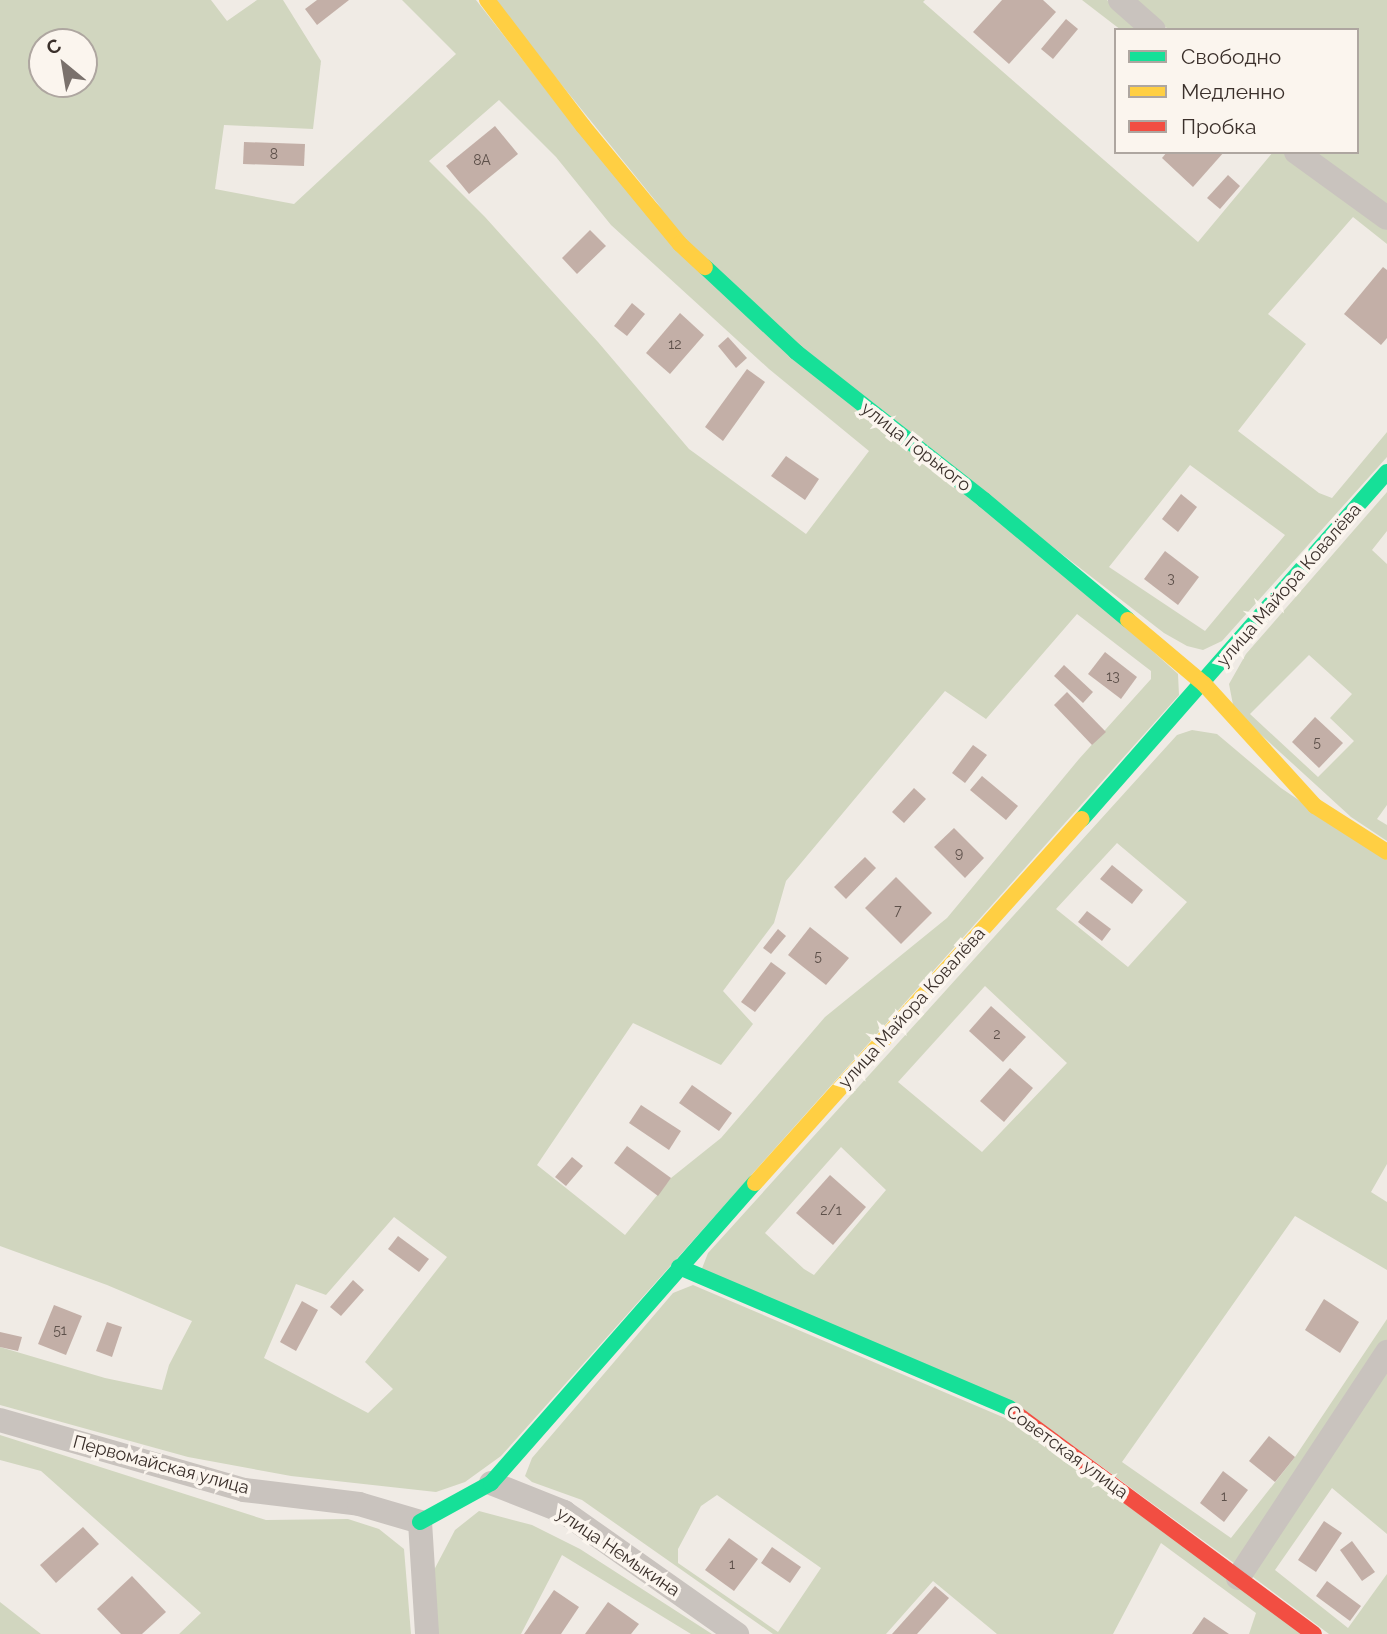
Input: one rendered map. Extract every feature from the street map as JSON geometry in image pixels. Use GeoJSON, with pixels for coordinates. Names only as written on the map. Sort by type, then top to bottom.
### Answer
{"type":"FeatureCollection","features":[{"type":"Feature","properties":{"kind":"street","name":"улица Горького"},"geometry":{"type":"LineString","coordinates":[[487,0],[583,126],[680,244],[796,352],[984,500],[1204,684],[1315,806],[1387,852]]}},
{"type":"Feature","properties":{"kind":"street"},"geometry":{"type":"LineString","coordinates":[[1120,0],[1152,28]]}},
{"type":"Feature","properties":{"kind":"street"},"geometry":{"type":"LineString","coordinates":[[1299,154],[1387,218]]}},
{"type":"Feature","properties":{"kind":"street","name":"улица Майора Ковалёва"},"geometry":{"type":"LineString","coordinates":[[420,1522],[491,1483],[679,1267],[1204,684],[1387,472]]}},
{"type":"Feature","properties":{"kind":"street","name":"Советская улица"},"geometry":{"type":"LineString","coordinates":[[679,1267],[1009,1408],[1314,1634]]}},
{"type":"Feature","properties":{"kind":"street"},"geometry":{"type":"LineString","coordinates":[[1238,1578],[1387,1352]]}},
{"type":"Feature","properties":{"kind":"street","name":"Первомайская улица"},"geometry":{"type":"LineString","coordinates":[[0,1420],[244,1490],[359,1504],[420,1522]]}},
{"type":"Feature","properties":{"kind":"street","name":"улица Немыкина"},"geometry":{"type":"LineString","coordinates":[[491,1483],[564,1511],[737,1634]]}},
{"type":"Feature","properties":{"kind":"street"},"geometry":{"type":"LineString","coordinates":[[420,1522],[427,1634]]}},
{"type":"Feature","properties":{"kind":"green space"},"geometry":{"type":"Polygon","coordinates":[[[0,0],[211,0],[227,21],[257,0],[283,0],[321,61],[313,129],[224,125],[215,189],[294,204],[456,54],[402,0],[476,0],[582,136],[1178,674],[1179,695],[501,1456],[465,1482],[436,1492],[291,1476],[188,1457],[0,1405],[0,1347],[105,1378],[162,1390],[169,1365],[192,1321],[107,1285],[0,1246],[0,0]],[[499,100],[429,161],[485,217],[598,342],[689,449],[806,534],[869,451],[769,369],[611,225],[556,157],[499,100]],[[1077,614],[986,719],[945,691],[786,881],[774,923],[723,991],[753,1024],[721,1065],[633,1023],[537,1165],[625,1235],[671,1178],[721,1138],[825,1017],[947,918],[1079,759],[1151,679],[1151,671],[1077,614]],[[394,1217],[326,1295],[296,1284],[264,1358],[368,1413],[393,1389],[365,1362],[447,1257],[394,1217]]]}},
{"type":"Feature","properties":{"kind":"green space"},"geometry":{"type":"Polygon","coordinates":[[[493,0],[925,0],[923,2],[1198,242],[1271,154],[1286,154],[1387,227],[1387,244],[1353,217],[1268,314],[1306,344],[1238,431],[1319,493],[1332,498],[1387,432],[1387,457],[1222,641],[1203,650],[1187,646],[1164,633],[908,435],[679,230],[493,0]],[[1190,465],[1109,567],[1205,631],[1285,535],[1190,465]]]}},
{"type":"Feature","properties":{"kind":"green space"},"geometry":{"type":"Polygon","coordinates":[[[1082,0],[1107,0],[1139,28],[1118,28],[1082,0]]]}},
{"type":"Feature","properties":{"kind":"green space"},"geometry":{"type":"Polygon","coordinates":[[[1135,0],[1387,0],[1387,207],[1317,154],[1359,154],[1359,28],[1167,28],[1135,0]]]}},
{"type":"Feature","properties":{"kind":"green space"},"geometry":{"type":"Polygon","coordinates":[[[1387,492],[1387,531],[1372,550],[1387,564],[1387,805],[1377,819],[1387,825],[1387,841],[1351,817],[1234,710],[1229,684],[1246,654],[1387,492]],[[1309,655],[1250,714],[1318,777],[1354,741],[1330,718],[1352,694],[1309,655]]]}},
{"type":"Feature","properties":{"kind":"green space"},"geometry":{"type":"Polygon","coordinates":[[[1192,730],[1217,734],[1281,788],[1387,860],[1387,1164],[1371,1192],[1387,1202],[1387,1270],[1295,1216],[1122,1462],[1231,1538],[1295,1457],[1387,1319],[1387,1340],[1238,1566],[1061,1437],[701,1271],[708,1253],[1177,735],[1192,730]],[[1117,843],[1056,909],[1128,967],[1187,902],[1117,843]],[[985,986],[898,1082],[982,1152],[1067,1063],[985,986]],[[841,1147],[765,1233],[814,1275],[886,1190],[841,1147]]]}},
{"type":"Feature","properties":{"kind":"green space"},"geometry":{"type":"Polygon","coordinates":[[[693,1285],[1012,1421],[1303,1634],[1249,1634],[1256,1613],[1161,1543],[1113,1634],[997,1634],[933,1581],[886,1634],[773,1634],[582,1500],[532,1482],[525,1476],[532,1458],[673,1293],[693,1285]],[[717,1495],[701,1506],[678,1549],[678,1563],[778,1632],[821,1568],[717,1495]]]}},
{"type":"Feature","properties":{"kind":"green space"},"geometry":{"type":"Polygon","coordinates":[[[1387,1364],[1387,1534],[1332,1488],[1275,1570],[1348,1628],[1387,1574],[1387,1634],[1329,1634],[1249,1574],[1387,1364]]]}},
{"type":"Feature","properties":{"kind":"green space"},"geometry":{"type":"Polygon","coordinates":[[[0,1435],[266,1520],[348,1519],[379,1529],[404,1549],[411,1634],[179,1634],[201,1613],[41,1471],[0,1460],[0,1435]]]}},
{"type":"Feature","properties":{"kind":"green space"},"geometry":{"type":"Polygon","coordinates":[[[479,1511],[532,1525],[580,1549],[712,1634],[691,1634],[562,1555],[521,1634],[434,1634],[434,1570],[455,1530],[479,1511]]]}},
{"type":"Feature","properties":{"kind":"green space"},"geometry":{"type":"Polygon","coordinates":[[[0,1602],[23,1620],[41,1634],[0,1634],[0,1602]]]}},
{"type":"Feature","properties":{"kind":"building"},"geometry":{"type":"Polygon","coordinates":[[[317,0],[349,0],[317,25],[305,9],[317,0]]]}},
{"type":"Feature","properties":{"kind":"building"},"geometry":{"type":"Polygon","coordinates":[[[1002,0],[1043,0],[1056,12],[1009,64],[973,32],[1002,0]]]}},
{"type":"Feature","properties":{"kind":"building"},"geometry":{"type":"Polygon","coordinates":[[[1066,19],[1078,29],[1053,59],[1041,49],[1066,19]]]}},
{"type":"Feature","properties":{"kind":"building"},"geometry":{"type":"Polygon","coordinates":[[[495,126],[518,154],[469,194],[446,166],[495,126]]]}},
{"type":"Feature","properties":{"kind":"building"},"geometry":{"type":"Polygon","coordinates":[[[244,142],[305,144],[304,166],[243,164],[244,142]]]}},
{"type":"Feature","properties":{"kind":"building"},"geometry":{"type":"Polygon","coordinates":[[[1165,154],[1222,154],[1193,187],[1162,158],[1165,154]]]}},
{"type":"Feature","properties":{"kind":"building"},"geometry":{"type":"Polygon","coordinates":[[[1228,175],[1240,186],[1220,209],[1207,198],[1228,175]]]}},
{"type":"Feature","properties":{"kind":"building"},"geometry":{"type":"Polygon","coordinates":[[[590,230],[606,246],[577,274],[562,258],[590,230]]]}},
{"type":"Feature","properties":{"kind":"building"},"geometry":{"type":"Polygon","coordinates":[[[1383,267],[1387,270],[1387,338],[1381,345],[1344,314],[1383,267]]]}},
{"type":"Feature","properties":{"kind":"building"},"geometry":{"type":"Polygon","coordinates":[[[632,303],[645,314],[627,336],[614,326],[632,303]]]}},
{"type":"Feature","properties":{"kind":"building"},"geometry":{"type":"Polygon","coordinates":[[[680,313],[704,335],[670,374],[646,353],[680,313]]]}},
{"type":"Feature","properties":{"kind":"building"},"geometry":{"type":"Polygon","coordinates":[[[728,337],[747,358],[736,368],[718,346],[728,337]]]}},
{"type":"Feature","properties":{"kind":"building"},"geometry":{"type":"Polygon","coordinates":[[[747,369],[765,382],[723,441],[705,427],[747,369]]]}},
{"type":"Feature","properties":{"kind":"building"},"geometry":{"type":"Polygon","coordinates":[[[786,456],[819,479],[805,500],[771,476],[786,456]]]}},
{"type":"Feature","properties":{"kind":"building"},"geometry":{"type":"Polygon","coordinates":[[[1181,494],[1197,507],[1178,532],[1162,519],[1181,494]]]}},
{"type":"Feature","properties":{"kind":"building"},"geometry":{"type":"Polygon","coordinates":[[[1165,551],[1199,577],[1178,605],[1144,579],[1165,551]]]}},
{"type":"Feature","properties":{"kind":"building"},"geometry":{"type":"Polygon","coordinates":[[[1105,652],[1137,677],[1121,699],[1088,674],[1105,652]]]}},
{"type":"Feature","properties":{"kind":"building"},"geometry":{"type":"Polygon","coordinates":[[[1064,665],[1093,692],[1083,703],[1054,676],[1064,665]]]}},
{"type":"Feature","properties":{"kind":"building"},"geometry":{"type":"Polygon","coordinates":[[[1067,692],[1106,732],[1092,745],[1054,705],[1067,692]]]}},
{"type":"Feature","properties":{"kind":"building"},"geometry":{"type":"Polygon","coordinates":[[[1315,717],[1343,743],[1319,768],[1292,742],[1315,717]]]}},
{"type":"Feature","properties":{"kind":"building"},"geometry":{"type":"Polygon","coordinates":[[[973,745],[987,755],[965,783],[952,773],[973,745]]]}},
{"type":"Feature","properties":{"kind":"building"},"geometry":{"type":"Polygon","coordinates":[[[982,776],[1018,806],[1006,820],[970,790],[982,776]]]}},
{"type":"Feature","properties":{"kind":"building"},"geometry":{"type":"Polygon","coordinates":[[[914,788],[926,799],[904,823],[892,812],[914,788]]]}},
{"type":"Feature","properties":{"kind":"building"},"geometry":{"type":"Polygon","coordinates":[[[954,828],[984,858],[965,878],[934,847],[954,828]]]}},
{"type":"Feature","properties":{"kind":"building"},"geometry":{"type":"Polygon","coordinates":[[[865,857],[876,868],[846,899],[834,887],[865,857]]]}},
{"type":"Feature","properties":{"kind":"building"},"geometry":{"type":"Polygon","coordinates":[[[1112,865],[1143,890],[1132,904],[1100,879],[1112,865]]]}},
{"type":"Feature","properties":{"kind":"building"},"geometry":{"type":"Polygon","coordinates":[[[896,877],[932,913],[901,944],[865,908],[896,877]]]}},
{"type":"Feature","properties":{"kind":"building"},"geometry":{"type":"Polygon","coordinates":[[[1087,911],[1111,929],[1102,941],[1078,922],[1087,911]]]}},
{"type":"Feature","properties":{"kind":"building"},"geometry":{"type":"Polygon","coordinates":[[[810,927],[849,958],[826,985],[788,955],[810,927]]]}},
{"type":"Feature","properties":{"kind":"building"},"geometry":{"type":"Polygon","coordinates":[[[778,929],[786,936],[771,954],[763,948],[778,929]]]}},
{"type":"Feature","properties":{"kind":"building"},"geometry":{"type":"Polygon","coordinates":[[[771,962],[786,973],[755,1012],[741,1002],[771,962]]]}},
{"type":"Feature","properties":{"kind":"building"},"geometry":{"type":"Polygon","coordinates":[[[991,1006],[1026,1037],[1003,1062],[969,1031],[991,1006]]]}},
{"type":"Feature","properties":{"kind":"building"},"geometry":{"type":"Polygon","coordinates":[[[1010,1068],[1033,1088],[1004,1122],[980,1101],[1010,1068]]]}},
{"type":"Feature","properties":{"kind":"building"},"geometry":{"type":"Polygon","coordinates":[[[692,1085],[732,1113],[719,1131],[679,1103],[692,1085]]]}},
{"type":"Feature","properties":{"kind":"building"},"geometry":{"type":"Polygon","coordinates":[[[641,1105],[681,1131],[669,1150],[629,1123],[641,1105]]]}},
{"type":"Feature","properties":{"kind":"building"},"geometry":{"type":"Polygon","coordinates":[[[627,1146],[671,1178],[658,1196],[614,1163],[627,1146]]]}},
{"type":"Feature","properties":{"kind":"building"},"geometry":{"type":"Polygon","coordinates":[[[572,1157],[583,1166],[566,1186],[555,1177],[572,1157]]]}},
{"type":"Feature","properties":{"kind":"building"},"geometry":{"type":"Polygon","coordinates":[[[830,1175],[866,1207],[833,1245],[796,1213],[830,1175]]]}},
{"type":"Feature","properties":{"kind":"building"},"geometry":{"type":"Polygon","coordinates":[[[398,1236],[429,1259],[419,1272],[388,1249],[398,1236]]]}},
{"type":"Feature","properties":{"kind":"building"},"geometry":{"type":"Polygon","coordinates":[[[353,1280],[364,1290],[341,1316],[330,1307],[353,1280]]]}},
{"type":"Feature","properties":{"kind":"building"},"geometry":{"type":"Polygon","coordinates":[[[1324,1299],[1359,1322],[1340,1353],[1305,1330],[1324,1299]]]}},
{"type":"Feature","properties":{"kind":"building"},"geometry":{"type":"Polygon","coordinates":[[[302,1301],[318,1310],[296,1351],[280,1342],[302,1301]]]}},
{"type":"Feature","properties":{"kind":"building"},"geometry":{"type":"Polygon","coordinates":[[[54,1305],[82,1316],[66,1355],[38,1344],[54,1305]]]}},
{"type":"Feature","properties":{"kind":"building"},"geometry":{"type":"Polygon","coordinates":[[[107,1322],[122,1327],[112,1357],[96,1351],[107,1322]]]}},
{"type":"Feature","properties":{"kind":"building"},"geometry":{"type":"Polygon","coordinates":[[[0,1332],[22,1337],[18,1351],[0,1347],[0,1332]]]}},
{"type":"Feature","properties":{"kind":"building"},"geometry":{"type":"Polygon","coordinates":[[[1269,1436],[1295,1457],[1275,1482],[1249,1461],[1269,1436]]]}},
{"type":"Feature","properties":{"kind":"building"},"geometry":{"type":"Polygon","coordinates":[[[1223,1471],[1248,1490],[1224,1522],[1200,1503],[1223,1471]]]}},
{"type":"Feature","properties":{"kind":"building"},"geometry":{"type":"Polygon","coordinates":[[[1324,1521],[1342,1533],[1316,1572],[1298,1560],[1324,1521]]]}},
{"type":"Feature","properties":{"kind":"building"},"geometry":{"type":"Polygon","coordinates":[[[83,1527],[99,1544],[56,1583],[40,1565],[83,1527]]]}},
{"type":"Feature","properties":{"kind":"building"},"geometry":{"type":"Polygon","coordinates":[[[729,1538],[758,1559],[734,1591],[705,1570],[729,1538]]]}},
{"type":"Feature","properties":{"kind":"building"},"geometry":{"type":"Polygon","coordinates":[[[1352,1541],[1375,1572],[1362,1581],[1340,1550],[1352,1541]]]}},
{"type":"Feature","properties":{"kind":"building"},"geometry":{"type":"Polygon","coordinates":[[[772,1547],[801,1567],[790,1583],[761,1563],[772,1547]]]}},
{"type":"Feature","properties":{"kind":"building"},"geometry":{"type":"Polygon","coordinates":[[[132,1576],[166,1612],[142,1634],[121,1634],[97,1609],[132,1576]]]}},
{"type":"Feature","properties":{"kind":"building"},"geometry":{"type":"Polygon","coordinates":[[[1327,1581],[1361,1606],[1350,1621],[1316,1596],[1327,1581]]]}},
{"type":"Feature","properties":{"kind":"building"},"geometry":{"type":"Polygon","coordinates":[[[935,1586],[949,1598],[917,1634],[892,1634],[935,1586]]]}},
{"type":"Feature","properties":{"kind":"building"},"geometry":{"type":"Polygon","coordinates":[[[554,1590],[579,1607],[561,1634],[524,1634],[554,1590]]]}},
{"type":"Feature","properties":{"kind":"building"},"geometry":{"type":"Polygon","coordinates":[[[608,1602],[639,1624],[631,1634],[585,1634],[608,1602]]]}},
{"type":"Feature","properties":{"kind":"building"},"geometry":{"type":"Polygon","coordinates":[[[1204,1617],[1229,1634],[1192,1634],[1204,1617]]]}},
{"type":"Feature","properties":{"kind":"traffic: fast"},"geometry":{"type":"LineString","coordinates":[[705,267],[796,352],[984,500],[1128,620]]}},
{"type":"Feature","properties":{"kind":"traffic: fast"},"geometry":{"type":"LineString","coordinates":[[1082,819],[1387,472]]}},
{"type":"Feature","properties":{"kind":"traffic: fast"},"geometry":{"type":"LineString","coordinates":[[420,1522],[491,1483],[755,1183]]}},
{"type":"Feature","properties":{"kind":"traffic: fast"},"geometry":{"type":"LineString","coordinates":[[679,1267],[1009,1408],[1018,1415]]}},
{"type":"Feature","properties":{"kind":"traffic: slow"},"geometry":{"type":"LineString","coordinates":[[487,0],[583,126],[680,244],[705,267]]}},
{"type":"Feature","properties":{"kind":"traffic: slow"},"geometry":{"type":"LineString","coordinates":[[1128,620],[1204,684],[1315,806],[1387,852]]}},
{"type":"Feature","properties":{"kind":"traffic: slow"},"geometry":{"type":"LineString","coordinates":[[755,1183],[1082,819]]}},
{"type":"Feature","properties":{"kind":"traffic: jam"},"geometry":{"type":"LineString","coordinates":[[1018,1415],[1314,1634]]}}]}
